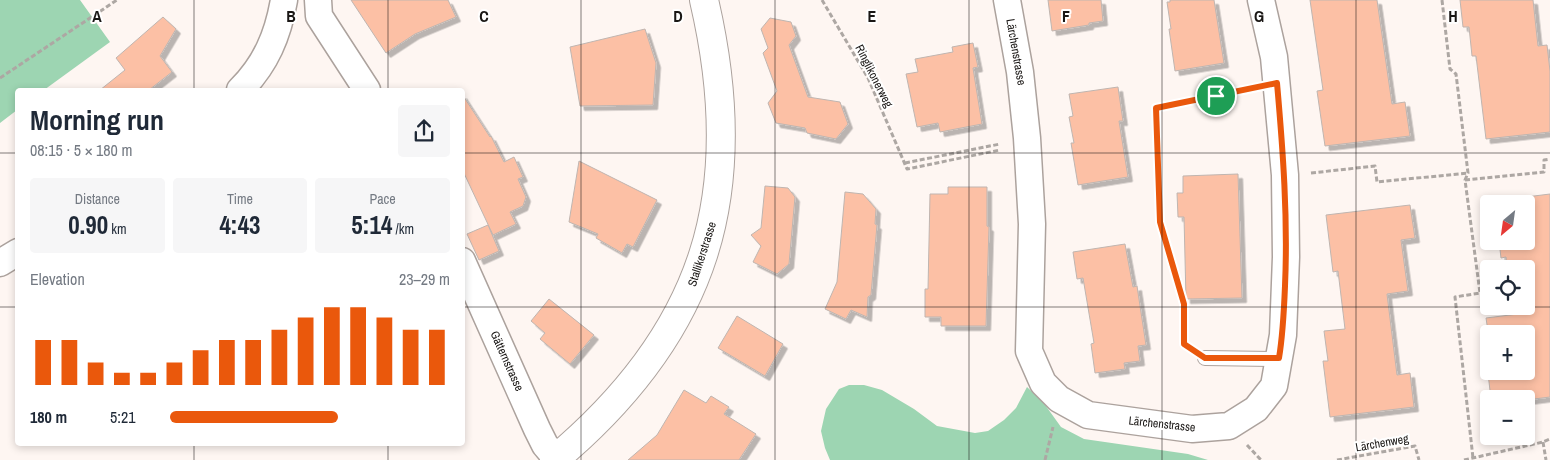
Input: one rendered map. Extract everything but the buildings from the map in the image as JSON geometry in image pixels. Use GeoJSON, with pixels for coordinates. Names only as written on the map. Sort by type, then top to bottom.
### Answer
{"type":"FeatureCollection","features":[{"type":"Feature","properties":{"kind":"main road","name":"Stallikerstrasse"},"geometry":{"type":"LineString","coordinates":[[555,459],[602,417],[630,386],[669,331],[681,310],[696,276],[708,239],[717,199],[722,134],[716,61],[704,0]]}},
{"type":"Feature","properties":{"kind":"street"},"geometry":{"type":"LineString","coordinates":[[242,88],[250,80],[270,49],[281,17],[284,0]]}},
{"type":"Feature","properties":{"kind":"street"},"geometry":{"type":"LineString","coordinates":[[318,0],[319,16],[366,88]]}},
{"type":"Feature","properties":{"kind":"street","name":"Lärchenstrasse"},"geometry":{"type":"LineString","coordinates":[[1007,0],[1020,72],[1028,141],[1032,224],[1030,351],[1043,383],[1059,399],[1088,415],[1192,429],[1229,426],[1256,409],[1274,386],[1283,335],[1286,256],[1285,175],[1274,57],[1261,0]]}},
{"type":"Feature","properties":{"kind":"street"},"geometry":{"type":"LineString","coordinates":[[0,263],[15,254]]}},
{"type":"Feature","properties":{"kind":"street","name":"Gätternstrasse"},"geometry":{"type":"LineString","coordinates":[[465,268],[537,429],[555,459]]}},
{"type":"Feature","properties":{"kind":"lane"},"geometry":{"type":"LineString","coordinates":[[1205,358],[1279,358]]}},
{"type":"Feature","properties":{"kind":"path"},"geometry":{"type":"LineString","coordinates":[[0,78],[117,0]]}},
{"type":"Feature","properties":{"kind":"path","name":"Ringlikonerweg"},"geometry":{"type":"LineString","coordinates":[[822,0],[868,78],[907,169],[1028,141]]}},
{"type":"Feature","properties":{"kind":"path"},"geometry":{"type":"LineString","coordinates":[[1442,0],[1450,69],[1456,74],[1468,173],[1465,180],[1480,292],[1455,297],[1473,458]]}},
{"type":"Feature","properties":{"kind":"path"},"geometry":{"type":"LineString","coordinates":[[1205,358],[1184,344],[1184,304],[1160,222],[1156,108],[1277,83]]}},
{"type":"Feature","properties":{"kind":"path"},"geometry":{"type":"LineString","coordinates":[[905,163],[1028,141]]}},
{"type":"Feature","properties":{"kind":"path"},"geometry":{"type":"LineString","coordinates":[[1465,180],[1544,172],[1544,160],[1550,159]]}},
{"type":"Feature","properties":{"kind":"path"},"geometry":{"type":"LineString","coordinates":[[1285,175],[1375,166],[1377,182],[1468,173]]}},
{"type":"Feature","properties":{"kind":"path"},"geometry":{"type":"LineString","coordinates":[[1045,460],[1059,399]]}},
{"type":"Feature","properties":{"kind":"path"},"geometry":{"type":"LineString","coordinates":[[1464,460],[1550,439]]}},
{"type":"Feature","properties":{"kind":"path"},"geometry":{"type":"LineString","coordinates":[[1543,442],[1546,460]]}},
{"type":"Feature","properties":{"kind":"path","name":"Lärchenweg"},"geometry":{"type":"LineString","coordinates":[[1338,460],[1415,446],[1419,460]]}},
{"type":"Feature","properties":{"kind":"green space"},"geometry":{"type":"Polygon","coordinates":[[[0,0],[80,0],[110,42],[47,88],[15,88],[15,112],[0,123],[0,0]]]}},
{"type":"Feature","properties":{"kind":"green space"},"geometry":{"type":"Polygon","coordinates":[[[849,385],[864,385],[882,390],[914,409],[937,426],[975,433],[988,431],[1004,420],[1016,408],[1027,387],[1043,402],[1061,427],[1084,439],[1188,454],[1208,460],[830,460],[821,431],[826,409],[839,389],[849,385]]]}},
{"type":"Feature","properties":{"kind":"route"},"geometry":{"type":"LineString","coordinates":[[1277,83],[1285,175],[1286,256],[1283,335],[1279,358],[1205,358],[1184,344],[1184,304],[1160,222],[1156,108],[1216,96],[1277,83]]}}]}
